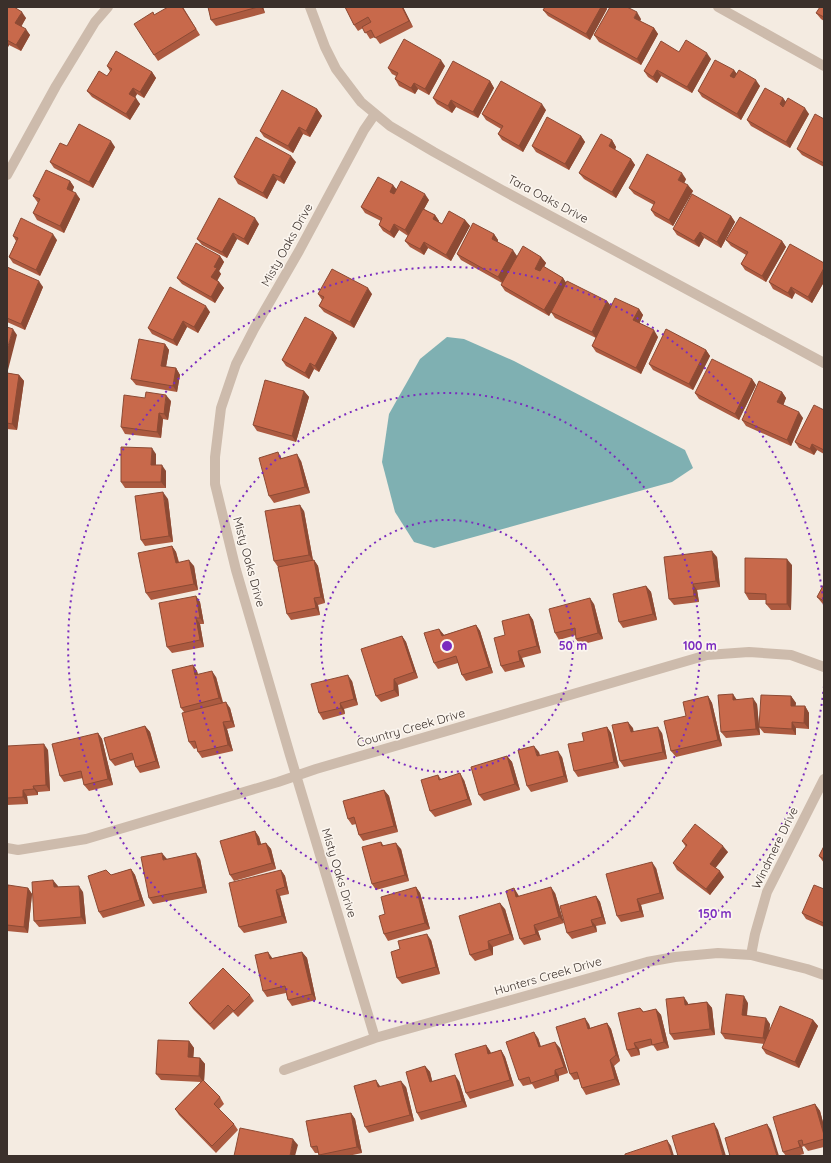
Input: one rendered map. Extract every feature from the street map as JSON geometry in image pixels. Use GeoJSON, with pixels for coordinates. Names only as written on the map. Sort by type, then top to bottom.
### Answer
{"type":"FeatureCollection","features":[{"type":"Feature","properties":{"kind":"street"},"geometry":{"type":"LineString","coordinates":[[7,176],[56,86],[95,22],[108,7]]}},
{"type":"Feature","properties":{"kind":"street","name":"Tara Oaks Drive"},"geometry":{"type":"LineString","coordinates":[[310,7],[325,47],[336,69],[361,102],[390,126],[434,152],[824,363]]}},
{"type":"Feature","properties":{"kind":"street"},"geometry":{"type":"LineString","coordinates":[[722,8],[824,66]]}},
{"type":"Feature","properties":{"kind":"street","name":"Misty Oaks Drive"},"geometry":{"type":"LineString","coordinates":[[375,114],[364,130],[236,364],[221,408],[215,457],[215,484],[236,570],[375,1038]]}},
{"type":"Feature","properties":{"kind":"street","name":"Country Creek Drive"},"geometry":{"type":"LineString","coordinates":[[7,848],[18,850],[86,839],[316,769],[707,655],[749,652],[784,654],[791,655],[824,667]]}},
{"type":"Feature","properties":{"kind":"street","name":"Windmere Drive"},"geometry":{"type":"LineString","coordinates":[[751,955],[755,934],[767,892],[824,779]]}},
{"type":"Feature","properties":{"kind":"street","name":"Hunters Creek Drive"},"geometry":{"type":"LineString","coordinates":[[284,1070],[375,1038],[647,962],[675,957],[718,954],[751,955],[807,969],[824,975]]}},
{"type":"Feature","properties":{"kind":"water"},"geometry":{"type":"Polygon","coordinates":[[[447,337],[464,339],[514,361],[685,450],[693,468],[672,482],[434,548],[414,542],[395,512],[382,462],[389,414],[420,359],[447,337]]]}},
{"type":"Feature","properties":{"kind":"building"},"geometry":{"type":"Polygon","coordinates":[[[7,7],[14,7],[22,12],[15,23],[26,29],[16,45],[7,40],[7,7]]]}},
{"type":"Feature","properties":{"kind":"building"},"geometry":{"type":"Polygon","coordinates":[[[168,7],[182,7],[196,29],[154,55],[134,24],[153,12],[154,15],[168,7]]]}},
{"type":"Feature","properties":{"kind":"building"},"geometry":{"type":"Polygon","coordinates":[[[208,7],[258,7],[211,20],[208,7]]]}},
{"type":"Feature","properties":{"kind":"building"},"geometry":{"type":"Polygon","coordinates":[[[345,7],[402,7],[409,21],[375,38],[371,30],[365,33],[362,27],[371,22],[368,17],[354,25],[345,7]]]}},
{"type":"Feature","properties":{"kind":"building"},"geometry":{"type":"Polygon","coordinates":[[[545,7],[601,7],[586,34],[543,10],[545,7]]]}},
{"type":"Feature","properties":{"kind":"building"},"geometry":{"type":"Polygon","coordinates":[[[610,7],[627,7],[637,12],[634,18],[654,28],[637,59],[594,35],[610,7]]]}},
{"type":"Feature","properties":{"kind":"building"},"geometry":{"type":"Polygon","coordinates":[[[820,7],[824,7],[824,17],[816,13],[820,7]]]}},
{"type":"Feature","properties":{"kind":"building"},"geometry":{"type":"Polygon","coordinates":[[[404,39],[441,60],[425,89],[414,83],[411,88],[395,79],[398,73],[388,68],[404,39]]]}},
{"type":"Feature","properties":{"kind":"building"},"geometry":{"type":"Polygon","coordinates":[[[686,40],[707,53],[687,87],[657,70],[653,77],[644,71],[661,41],[679,52],[686,40]]]}},
{"type":"Feature","properties":{"kind":"building"},"geometry":{"type":"Polygon","coordinates":[[[116,51],[152,72],[140,92],[133,88],[129,94],[136,98],[126,114],[87,91],[99,71],[107,76],[112,69],[107,66],[116,51]]]}},
{"type":"Feature","properties":{"kind":"building"},"geometry":{"type":"Polygon","coordinates":[[[715,60],[734,70],[730,76],[734,78],[739,70],[756,80],[737,114],[698,91],[715,60]]]}},
{"type":"Feature","properties":{"kind":"building"},"geometry":{"type":"Polygon","coordinates":[[[453,61],[490,81],[473,112],[451,100],[448,106],[433,98],[453,61]]]}},
{"type":"Feature","properties":{"kind":"building"},"geometry":{"type":"Polygon","coordinates":[[[501,81],[542,104],[519,146],[498,134],[503,126],[482,114],[501,81]]]}},
{"type":"Feature","properties":{"kind":"building"},"geometry":{"type":"Polygon","coordinates":[[[765,88],[783,98],[780,104],[783,107],[788,98],[805,108],[786,142],[747,120],[765,88]]]}},
{"type":"Feature","properties":{"kind":"building"},"geometry":{"type":"Polygon","coordinates":[[[282,90],[317,109],[306,131],[299,127],[288,146],[260,131],[282,90]]]}},
{"type":"Feature","properties":{"kind":"building"},"geometry":{"type":"Polygon","coordinates":[[[815,114],[824,119],[824,163],[797,149],[815,114]]]}},
{"type":"Feature","properties":{"kind":"building"},"geometry":{"type":"Polygon","coordinates":[[[547,117],[581,136],[565,164],[532,146],[547,117]]]}},
{"type":"Feature","properties":{"kind":"building"},"geometry":{"type":"Polygon","coordinates":[[[79,124],[111,141],[89,182],[50,162],[60,143],[67,146],[79,124]]]}},
{"type":"Feature","properties":{"kind":"building"},"geometry":{"type":"Polygon","coordinates":[[[601,134],[612,140],[609,146],[631,159],[612,192],[579,173],[601,134]]]}},
{"type":"Feature","properties":{"kind":"building"},"geometry":{"type":"Polygon","coordinates":[[[256,137],[291,156],[280,177],[273,174],[263,193],[234,177],[256,137]]]}},
{"type":"Feature","properties":{"kind":"building"},"geometry":{"type":"Polygon","coordinates":[[[647,154],[682,173],[678,180],[688,185],[669,220],[651,210],[655,202],[629,188],[647,154]]]}},
{"type":"Feature","properties":{"kind":"building"},"geometry":{"type":"Polygon","coordinates":[[[46,170],[70,181],[67,189],[76,193],[60,226],[33,213],[40,199],[33,196],[46,170]]]}},
{"type":"Feature","properties":{"kind":"building"},"geometry":{"type":"Polygon","coordinates":[[[378,177],[393,185],[390,192],[394,194],[401,181],[425,194],[405,230],[394,224],[390,232],[379,225],[382,218],[361,207],[378,177]]]}},
{"type":"Feature","properties":{"kind":"building"},"geometry":{"type":"Polygon","coordinates":[[[692,194],[731,216],[717,242],[700,232],[694,241],[673,229],[692,194]]]}},
{"type":"Feature","properties":{"kind":"building"},"geometry":{"type":"Polygon","coordinates":[[[219,198],[255,218],[244,239],[233,233],[222,252],[197,239],[219,198]]]}},
{"type":"Feature","properties":{"kind":"building"},"geometry":{"type":"Polygon","coordinates":[[[423,209],[435,215],[433,219],[442,224],[449,211],[465,220],[446,255],[424,242],[420,249],[405,241],[423,209]]]}},
{"type":"Feature","properties":{"kind":"building"},"geometry":{"type":"Polygon","coordinates":[[[740,217],[782,241],[762,276],[741,264],[748,252],[726,240],[740,217]]]}},
{"type":"Feature","properties":{"kind":"building"},"geometry":{"type":"Polygon","coordinates":[[[21,218],[53,234],[36,270],[9,257],[18,238],[13,236],[21,218]]]}},
{"type":"Feature","properties":{"kind":"building"},"geometry":{"type":"Polygon","coordinates":[[[473,223],[494,234],[492,239],[513,250],[498,277],[457,254],[473,223]]]}},
{"type":"Feature","properties":{"kind":"building"},"geometry":{"type":"Polygon","coordinates":[[[196,243],[220,256],[214,267],[217,268],[211,277],[219,282],[211,297],[177,278],[196,243]]]}},
{"type":"Feature","properties":{"kind":"building"},"geometry":{"type":"Polygon","coordinates":[[[790,244],[824,263],[824,268],[808,297],[791,287],[788,293],[769,282],[790,244]]]}},
{"type":"Feature","properties":{"kind":"building"},"geometry":{"type":"Polygon","coordinates":[[[523,246],[541,257],[535,269],[540,271],[543,266],[563,278],[544,310],[501,285],[523,246]]]}},
{"type":"Feature","properties":{"kind":"building"},"geometry":{"type":"Polygon","coordinates":[[[7,267],[39,281],[21,324],[7,318],[7,267]]]}},
{"type":"Feature","properties":{"kind":"building"},"geometry":{"type":"Polygon","coordinates":[[[332,269],[368,288],[350,322],[319,306],[324,297],[318,294],[332,269]]]}},
{"type":"Feature","properties":{"kind":"building"},"geometry":{"type":"Polygon","coordinates":[[[567,281],[607,301],[592,332],[551,312],[567,281]]]}},
{"type":"Feature","properties":{"kind":"building"},"geometry":{"type":"Polygon","coordinates":[[[170,287],[206,306],[194,327],[183,321],[173,340],[148,328],[170,287]]]}},
{"type":"Feature","properties":{"kind":"building"},"geometry":{"type":"Polygon","coordinates":[[[615,298],[639,309],[633,320],[654,330],[636,368],[592,346],[615,298]]]}},
{"type":"Feature","properties":{"kind":"building"},"geometry":{"type":"Polygon","coordinates":[[[305,317],[333,332],[315,366],[310,363],[305,373],[282,360],[305,317]]]}},
{"type":"Feature","properties":{"kind":"building"},"geometry":{"type":"Polygon","coordinates":[[[7,327],[13,329],[7,350],[7,327]]]}},
{"type":"Feature","properties":{"kind":"building"},"geometry":{"type":"Polygon","coordinates":[[[666,329],[706,350],[689,384],[649,364],[666,329]]]}},
{"type":"Feature","properties":{"kind":"building"},"geometry":{"type":"Polygon","coordinates":[[[139,339],[165,344],[161,366],[176,368],[173,386],[131,379],[139,339]]]}},
{"type":"Feature","properties":{"kind":"building"},"geometry":{"type":"Polygon","coordinates":[[[712,359],[752,379],[735,414],[695,393],[712,359]]]}},
{"type":"Feature","properties":{"kind":"building"},"geometry":{"type":"Polygon","coordinates":[[[7,373],[19,375],[12,424],[7,423],[7,373]]]}},
{"type":"Feature","properties":{"kind":"building"},"geometry":{"type":"Polygon","coordinates":[[[265,380],[304,391],[292,436],[253,425],[265,380]]]}},
{"type":"Feature","properties":{"kind":"building"},"geometry":{"type":"Polygon","coordinates":[[[759,381],[782,392],[777,402],[799,412],[787,440],[742,420],[759,381]]]}},
{"type":"Feature","properties":{"kind":"building"},"geometry":{"type":"Polygon","coordinates":[[[146,392],[166,395],[164,414],[159,413],[157,432],[121,427],[124,395],[145,398],[146,392]]]}},
{"type":"Feature","properties":{"kind":"building"},"geometry":{"type":"Polygon","coordinates":[[[814,405],[824,410],[824,450],[812,444],[810,449],[795,442],[814,405]]]}},
{"type":"Feature","properties":{"kind":"building"},"geometry":{"type":"Polygon","coordinates":[[[121,447],[152,448],[151,465],[162,465],[161,482],[121,482],[121,447]]]}},
{"type":"Feature","properties":{"kind":"building"},"geometry":{"type":"Polygon","coordinates":[[[278,452],[280,459],[297,454],[305,487],[269,496],[259,458],[278,452]]]}},
{"type":"Feature","properties":{"kind":"building"},"geometry":{"type":"Polygon","coordinates":[[[163,492],[169,536],[141,540],[135,496],[163,492]]]}},
{"type":"Feature","properties":{"kind":"building"},"geometry":{"type":"Polygon","coordinates":[[[300,505],[309,555],[274,561],[265,511],[300,505]]]}},
{"type":"Feature","properties":{"kind":"building"},"geometry":{"type":"Polygon","coordinates":[[[172,546],[176,563],[189,560],[194,584],[146,593],[138,553],[172,546]]]}},
{"type":"Feature","properties":{"kind":"building"},"geometry":{"type":"Polygon","coordinates":[[[712,551],[716,581],[693,584],[694,596],[669,599],[664,557],[712,551]]]}},
{"type":"Feature","properties":{"kind":"building"},"geometry":{"type":"Polygon","coordinates":[[[745,558],[787,559],[787,604],[766,604],[766,594],[745,593],[745,558]]]}},
{"type":"Feature","properties":{"kind":"building"},"geometry":{"type":"Polygon","coordinates":[[[314,560],[321,597],[314,598],[316,608],[287,614],[278,567],[314,560]]]}},
{"type":"Feature","properties":{"kind":"building"},"geometry":{"type":"Polygon","coordinates":[[[824,584],[824,601],[817,597],[824,584]]]}},
{"type":"Feature","properties":{"kind":"building"},"geometry":{"type":"Polygon","coordinates":[[[646,586],[653,614],[619,622],[613,594],[646,586]]]}},
{"type":"Feature","properties":{"kind":"building"},"geometry":{"type":"Polygon","coordinates":[[[196,596],[200,618],[196,618],[200,640],[167,647],[159,603],[196,596]]]}},
{"type":"Feature","properties":{"kind":"building"},"geometry":{"type":"Polygon","coordinates":[[[590,598],[598,633],[576,639],[575,628],[555,633],[549,609],[590,598]]]}},
{"type":"Feature","properties":{"kind":"building"},"geometry":{"type":"Polygon","coordinates":[[[529,614],[537,646],[518,651],[520,661],[501,666],[494,638],[505,635],[502,621],[529,614]]]}},
{"type":"Feature","properties":{"kind":"building"},"geometry":{"type":"Polygon","coordinates":[[[476,625],[489,667],[462,675],[456,656],[434,663],[424,633],[439,629],[442,636],[476,625]]]}},
{"type":"Feature","properties":{"kind":"building"},"geometry":{"type":"Polygon","coordinates":[[[402,636],[414,672],[394,679],[394,690],[376,696],[361,649],[402,636]]]}},
{"type":"Feature","properties":{"kind":"building"},"geometry":{"type":"Polygon","coordinates":[[[193,665],[195,675],[212,671],[219,698],[181,708],[172,670],[193,665]]]}},
{"type":"Feature","properties":{"kind":"building"},"geometry":{"type":"Polygon","coordinates":[[[348,675],[354,699],[340,703],[341,708],[319,713],[311,684],[348,675]]]}},
{"type":"Feature","properties":{"kind":"building"},"geometry":{"type":"Polygon","coordinates":[[[733,694],[733,700],[753,698],[756,729],[721,732],[718,695],[733,694]]]}},
{"type":"Feature","properties":{"kind":"building"},"geometry":{"type":"Polygon","coordinates":[[[761,695],[791,696],[791,706],[805,706],[804,723],[792,722],[792,729],[759,727],[761,695]]]}},
{"type":"Feature","properties":{"kind":"building"},"geometry":{"type":"Polygon","coordinates":[[[708,696],[718,740],[671,751],[664,721],[686,716],[683,702],[708,696]]]}},
{"type":"Feature","properties":{"kind":"building"},"geometry":{"type":"Polygon","coordinates":[[[226,702],[231,721],[223,722],[228,745],[198,752],[195,741],[189,742],[182,713],[226,702]]]}},
{"type":"Feature","properties":{"kind":"building"},"geometry":{"type":"Polygon","coordinates":[[[628,722],[631,732],[658,727],[663,752],[620,761],[612,725],[628,722]]]}},
{"type":"Feature","properties":{"kind":"building"},"geometry":{"type":"Polygon","coordinates":[[[145,726],[156,761],[136,767],[132,753],[110,760],[104,738],[145,726]]]}},
{"type":"Feature","properties":{"kind":"building"},"geometry":{"type":"Polygon","coordinates":[[[607,727],[614,762],[574,771],[568,744],[584,741],[582,733],[607,727]]]}},
{"type":"Feature","properties":{"kind":"building"},"geometry":{"type":"Polygon","coordinates":[[[98,733],[108,779],[84,785],[81,771],[60,776],[52,744],[98,733]]]}},
{"type":"Feature","properties":{"kind":"building"},"geometry":{"type":"Polygon","coordinates":[[[44,744],[46,785],[33,786],[34,789],[23,790],[23,797],[7,798],[7,746],[44,744]]]}},
{"type":"Feature","properties":{"kind":"building"},"geometry":{"type":"Polygon","coordinates":[[[534,746],[537,756],[558,751],[564,776],[527,786],[518,750],[534,746]]]}},
{"type":"Feature","properties":{"kind":"building"},"geometry":{"type":"Polygon","coordinates":[[[507,756],[515,784],[479,795],[471,767],[507,756]]]}},
{"type":"Feature","properties":{"kind":"building"},"geometry":{"type":"Polygon","coordinates":[[[460,773],[468,799],[430,811],[421,780],[438,775],[439,780],[460,773]]]}},
{"type":"Feature","properties":{"kind":"building"},"geometry":{"type":"Polygon","coordinates":[[[384,790],[394,826],[359,835],[354,817],[348,819],[343,801],[384,790]]]}},
{"type":"Feature","properties":{"kind":"building"},"geometry":{"type":"Polygon","coordinates":[[[695,824],[723,846],[710,864],[720,871],[706,889],[673,863],[687,845],[682,841],[695,824]]]}},
{"type":"Feature","properties":{"kind":"building"},"geometry":{"type":"Polygon","coordinates":[[[255,831],[258,845],[266,843],[272,863],[230,875],[220,841],[255,831]]]}},
{"type":"Feature","properties":{"kind":"building"},"geometry":{"type":"Polygon","coordinates":[[[381,842],[382,846],[396,843],[405,875],[372,884],[362,847],[381,842]]]}},
{"type":"Feature","properties":{"kind":"building"},"geometry":{"type":"Polygon","coordinates":[[[824,846],[824,859],[819,856],[824,846]]]}},
{"type":"Feature","properties":{"kind":"building"},"geometry":{"type":"Polygon","coordinates":[[[162,853],[163,860],[196,853],[203,887],[149,898],[141,857],[162,853]]]}},
{"type":"Feature","properties":{"kind":"building"},"geometry":{"type":"Polygon","coordinates":[[[652,862],[660,893],[637,899],[640,911],[617,916],[606,874],[652,862]]]}},
{"type":"Feature","properties":{"kind":"building"},"geometry":{"type":"Polygon","coordinates":[[[131,869],[140,900],[99,912],[88,876],[106,870],[111,875],[131,869]]]}},
{"type":"Feature","properties":{"kind":"building"},"geometry":{"type":"Polygon","coordinates":[[[281,870],[285,887],[276,890],[282,916],[239,927],[229,883],[281,870]]]}},
{"type":"Feature","properties":{"kind":"building"},"geometry":{"type":"Polygon","coordinates":[[[53,880],[54,887],[79,886],[81,917],[34,921],[32,882],[53,880]]]}},
{"type":"Feature","properties":{"kind":"building"},"geometry":{"type":"Polygon","coordinates":[[[8,885],[28,888],[24,927],[7,925],[8,885]]]}},
{"type":"Feature","properties":{"kind":"building"},"geometry":{"type":"Polygon","coordinates":[[[814,885],[824,889],[824,923],[802,913],[814,885]]]}},
{"type":"Feature","properties":{"kind":"building"},"geometry":{"type":"Polygon","coordinates":[[[416,887],[425,923],[384,934],[379,916],[385,914],[381,897],[416,887]]]}},
{"type":"Feature","properties":{"kind":"building"},"geometry":{"type":"Polygon","coordinates":[[[551,887],[559,917],[534,925],[536,934],[520,939],[506,891],[514,888],[516,897],[551,887]]]}},
{"type":"Feature","properties":{"kind":"building"},"geometry":{"type":"Polygon","coordinates":[[[596,896],[602,917],[591,920],[593,926],[567,933],[560,906],[596,896]]]}},
{"type":"Feature","properties":{"kind":"building"},"geometry":{"type":"Polygon","coordinates":[[[500,903],[510,934],[488,941],[489,949],[470,955],[459,916],[500,903]]]}},
{"type":"Feature","properties":{"kind":"building"},"geometry":{"type":"Polygon","coordinates":[[[427,934],[436,967],[397,978],[391,952],[400,949],[398,941],[427,934]]]}},
{"type":"Feature","properties":{"kind":"building"},"geometry":{"type":"Polygon","coordinates":[[[268,952],[270,959],[302,952],[312,994],[288,1000],[285,986],[263,991],[255,955],[268,952]]]}},
{"type":"Feature","properties":{"kind":"building"},"geometry":{"type":"Polygon","coordinates":[[[223,968],[250,995],[234,1011],[228,1005],[210,1024],[189,1003],[223,968]]]}},
{"type":"Feature","properties":{"kind":"building"},"geometry":{"type":"Polygon","coordinates":[[[726,994],[744,996],[742,1015],[766,1018],[763,1038],[721,1033],[726,994]]]}},
{"type":"Feature","properties":{"kind":"building"},"geometry":{"type":"Polygon","coordinates":[[[684,997],[685,1005],[707,1002],[710,1029],[670,1034],[666,999],[684,997]]]}},
{"type":"Feature","properties":{"kind":"building"},"geometry":{"type":"Polygon","coordinates":[[[780,1006],[813,1020],[795,1062],[762,1048],[780,1006]]]}},
{"type":"Feature","properties":{"kind":"building"},"geometry":{"type":"Polygon","coordinates":[[[640,1008],[643,1012],[656,1009],[664,1042],[652,1045],[651,1039],[634,1043],[636,1048],[627,1050],[618,1013],[640,1008]]]}},
{"type":"Feature","properties":{"kind":"building"},"geometry":{"type":"Polygon","coordinates":[[[585,1018],[588,1029],[607,1023],[616,1055],[610,1060],[615,1079],[582,1088],[577,1072],[570,1074],[556,1027],[585,1018]]]}},
{"type":"Feature","properties":{"kind":"building"},"geometry":{"type":"Polygon","coordinates":[[[534,1032],[539,1047],[555,1042],[564,1067],[555,1070],[555,1075],[531,1083],[529,1077],[519,1080],[506,1042],[534,1032]]]}},
{"type":"Feature","properties":{"kind":"building"},"geometry":{"type":"Polygon","coordinates":[[[158,1040],[189,1041],[188,1057],[200,1058],[199,1076],[156,1074],[158,1040]]]}},
{"type":"Feature","properties":{"kind":"building"},"geometry":{"type":"Polygon","coordinates":[[[486,1045],[488,1054],[501,1050],[510,1080],[466,1093],[455,1054],[486,1045]]]}},
{"type":"Feature","properties":{"kind":"building"},"geometry":{"type":"Polygon","coordinates":[[[425,1066],[430,1082],[455,1075],[462,1101],[417,1113],[406,1072],[425,1066]]]}},
{"type":"Feature","properties":{"kind":"building"},"geometry":{"type":"Polygon","coordinates":[[[203,1080],[220,1097],[214,1104],[234,1124],[212,1146],[175,1109],[203,1080]]]}},
{"type":"Feature","properties":{"kind":"building"},"geometry":{"type":"Polygon","coordinates":[[[376,1080],[378,1087],[401,1081],[410,1115],[365,1127],[354,1086],[376,1080]]]}},
{"type":"Feature","properties":{"kind":"building"},"geometry":{"type":"Polygon","coordinates":[[[815,1104],[824,1139],[803,1145],[802,1140],[798,1141],[800,1147],[783,1152],[773,1117],[815,1104]]]}},
{"type":"Feature","properties":{"kind":"building"},"geometry":{"type":"Polygon","coordinates":[[[351,1113],[357,1147],[319,1155],[317,1146],[311,1147],[306,1121],[351,1113]]]}},
{"type":"Feature","properties":{"kind":"building"},"geometry":{"type":"Polygon","coordinates":[[[714,1123],[723,1156],[678,1156],[672,1136],[714,1123]]]}},
{"type":"Feature","properties":{"kind":"building"},"geometry":{"type":"Polygon","coordinates":[[[767,1124],[777,1156],[730,1156],[725,1138],[767,1124]]]}},
{"type":"Feature","properties":{"kind":"building"},"geometry":{"type":"Polygon","coordinates":[[[240,1128],[293,1139],[290,1156],[234,1156],[240,1128]]]}},
{"type":"Feature","properties":{"kind":"building"},"geometry":{"type":"Polygon","coordinates":[[[667,1140],[672,1156],[625,1156],[625,1154],[667,1140]]]}}]}
